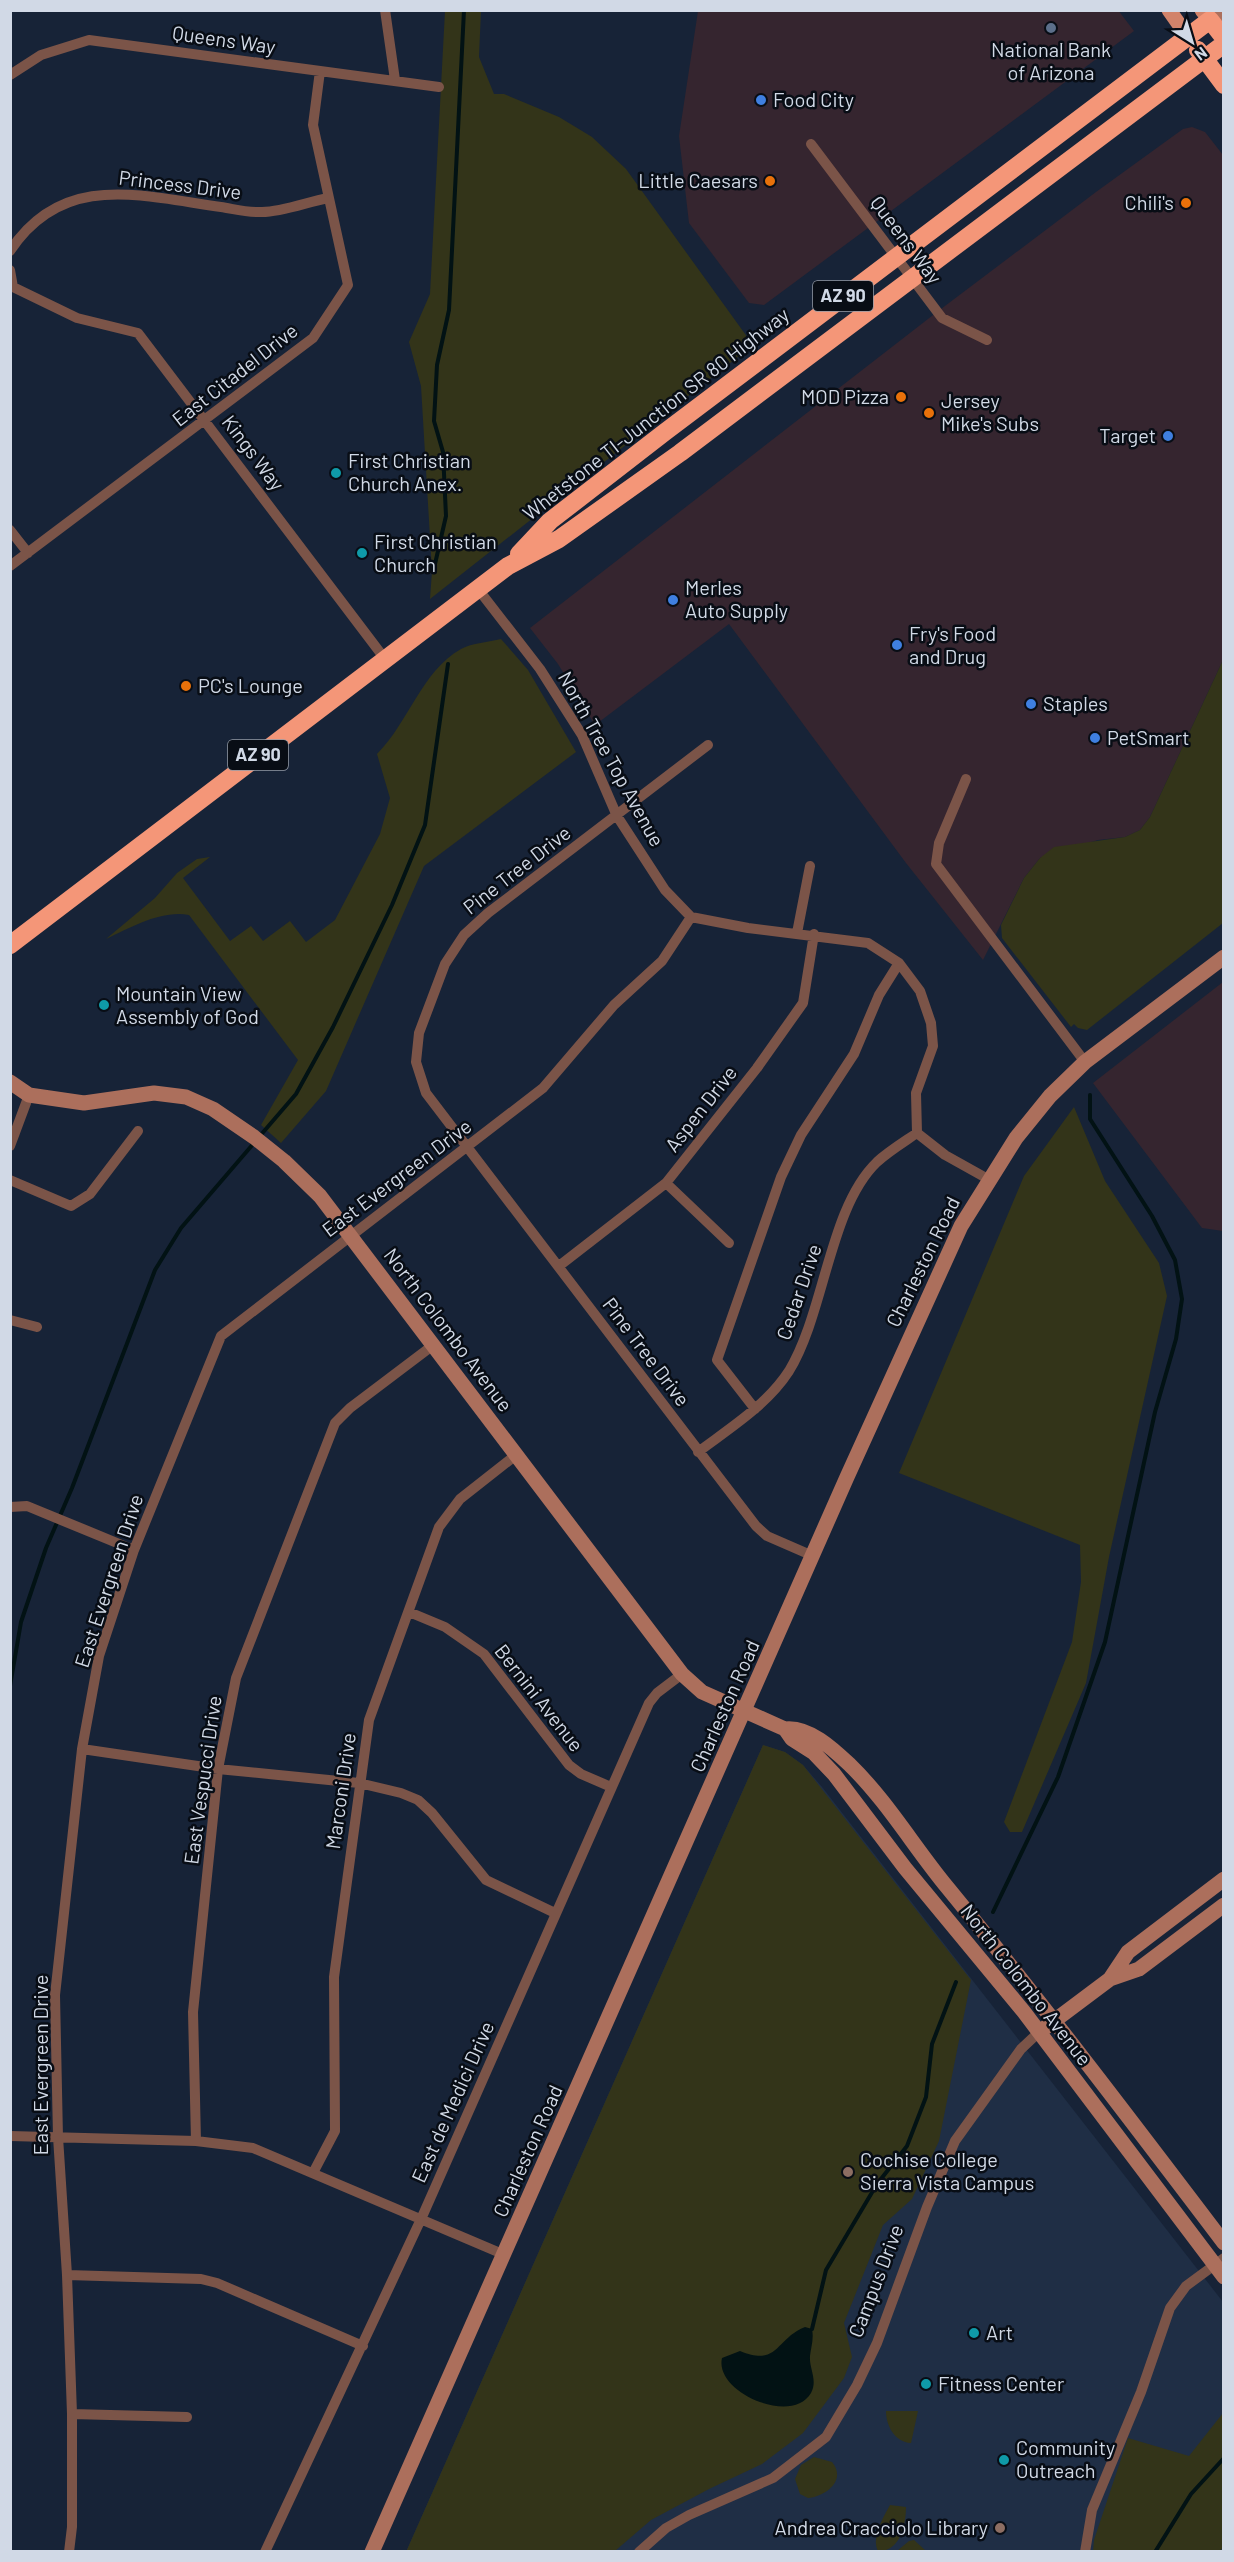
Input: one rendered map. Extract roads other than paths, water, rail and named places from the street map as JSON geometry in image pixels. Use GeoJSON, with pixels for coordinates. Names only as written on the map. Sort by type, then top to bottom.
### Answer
{"type":"FeatureCollection","features":[{"type":"Feature","properties":{"kind":"highway","name":"Whetstone TI-Junction SR 80 Highway"},"geometry":{"type":"LineString","coordinates":[[10,945],[508,566],[550,521],[896,256],[1188,37],[1212,14]]}},
{"type":"Feature","properties":{"kind":"highway","name":"AZ 90"},"geometry":{"type":"LineString","coordinates":[[1212,14],[1224,38]]}},
{"type":"Feature","properties":{"kind":"highway"},"geometry":{"type":"LineString","coordinates":[[1188,37],[1224,85]]}},
{"type":"Feature","properties":{"kind":"highway","name":"Whetstone TI-Junction SR 80 Highway"},"geometry":{"type":"LineString","coordinates":[[508,566],[559,539],[680,453],[1224,44]]}},
{"type":"Feature","properties":{"kind":"main road"},"geometry":{"type":"LineString","coordinates":[[1169,10],[1188,37]]}},
{"type":"Feature","properties":{"kind":"street"},"geometry":{"type":"LineString","coordinates":[[385,10],[395,80]]}},
{"type":"Feature","properties":{"kind":"street","name":"Queens Way"},"geometry":{"type":"LineString","coordinates":[[10,75],[41,55],[89,40],[439,87]]}},
{"type":"Feature","properties":{"kind":"street","name":"East Citadel Drive"},"geometry":{"type":"LineString","coordinates":[[10,566],[207,421],[313,338],[348,285],[313,126],[320,71]]}},
{"type":"Feature","properties":{"kind":"street","name":"Queens Way"},"geometry":{"type":"LineString","coordinates":[[811,144],[942,318],[987,340]]}},
{"type":"Feature","properties":{"kind":"street","name":"Princess Drive"},"geometry":{"type":"LineString","coordinates":[[10,251],[25,230],[56,207],[91,194],[128,194],[262,213],[328,198]]}},
{"type":"Feature","properties":{"kind":"street","name":"Kings Way"},"geometry":{"type":"LineString","coordinates":[[10,270],[13,288],[77,318],[138,333],[207,421],[385,659]]}},
{"type":"Feature","properties":{"kind":"street"},"geometry":{"type":"LineString","coordinates":[[10,530],[28,553]]}},
{"type":"Feature","properties":{"kind":"street","name":"North Tree Top Avenue"},"geometry":{"type":"LineString","coordinates":[[478,589],[540,669],[582,735],[617,816],[665,890],[691,917]]}},
{"type":"Feature","properties":{"kind":"street","name":"Pine Tree Drive"},"geometry":{"type":"LineString","coordinates":[[708,745],[488,913],[464,935],[445,964],[419,1033],[416,1062],[426,1094],[756,1526],[767,1536],[813,1556]]}},
{"type":"Feature","properties":{"kind":"street"},"geometry":{"type":"LineString","coordinates":[[966,779],[939,843],[936,864],[1085,1062]]}},
{"type":"Feature","properties":{"kind":"street"},"geometry":{"type":"LineString","coordinates":[[797,933],[810,866]]}},
{"type":"Feature","properties":{"kind":"street"},"geometry":{"type":"LineString","coordinates":[[691,917],[748,928],[814,934],[868,943],[899,963],[920,991],[931,1023],[933,1046],[916,1093],[917,1133],[945,1155],[988,1179]]}},
{"type":"Feature","properties":{"kind":"street","name":"East Evergreen Drive"},"geometry":{"type":"LineString","coordinates":[[69,2552],[72,2527],[72,2414],[67,2276],[58,2137],[55,1995],[82,1749],[99,1656],[134,1550],[221,1336],[543,1088],[614,1005],[662,961],[691,917]]}},
{"type":"Feature","properties":{"kind":"street","name":"Aspen Drive"},"geometry":{"type":"LineString","coordinates":[[559,1266],[666,1183],[757,1068],[803,1003],[814,934]]}},
{"type":"Feature","properties":{"kind":"street","name":"Charleston Road"},"geometry":{"type":"LineString","coordinates":[[372,2552],[961,1226],[1016,1137],[1050,1096],[1085,1062],[1224,957]]}},
{"type":"Feature","properties":{"kind":"street"},"geometry":{"type":"LineString","coordinates":[[755,1408],[717,1360],[781,1177],[801,1135],[854,1054],[879,995],[899,963]]}},
{"type":"Feature","properties":{"kind":"street","name":"North Colombo Avenue"},"geometry":{"type":"LineString","coordinates":[[10,1082],[29,1095],[84,1103],[154,1094],[186,1097],[213,1109],[284,1161],[320,1196],[682,1674],[702,1692],[785,1729],[796,1728],[817,1739],[850,1765],[870,1787],[1054,2020],[1224,2243]]}},
{"type":"Feature","properties":{"kind":"street"},"geometry":{"type":"LineString","coordinates":[[10,1146],[29,1095]]}},
{"type":"Feature","properties":{"kind":"street"},"geometry":{"type":"LineString","coordinates":[[10,1180],[71,1206],[90,1194],[138,1131]]}},
{"type":"Feature","properties":{"kind":"street","name":"Cedar Drive"},"geometry":{"type":"LineString","coordinates":[[698,1452],[775,1391],[790,1368],[820,1296],[840,1225],[861,1183],[876,1163],[917,1133]]}},
{"type":"Feature","properties":{"kind":"street"},"geometry":{"type":"LineString","coordinates":[[666,1183],[729,1243]]}},
{"type":"Feature","properties":{"kind":"street"},"geometry":{"type":"LineString","coordinates":[[10,1320],[37,1327]]}},
{"type":"Feature","properties":{"kind":"street","name":"East Vespucci Drive"},"geometry":{"type":"LineString","coordinates":[[196,2141],[193,2012],[218,1769],[236,1678],[327,1438],[335,1423],[350,1408],[432,1346]]}},
{"type":"Feature","properties":{"kind":"street","name":"Marconi Drive"},"geometry":{"type":"LineString","coordinates":[[313,2173],[335,2131],[334,1977],[369,1720],[439,1527],[449,1510],[460,1498],[516,1455]]}},
{"type":"Feature","properties":{"kind":"street"},"geometry":{"type":"LineString","coordinates":[[10,1507],[27,1506],[134,1550]]}},
{"type":"Feature","properties":{"kind":"street","name":"Bernini Avenue"},"geometry":{"type":"LineString","coordinates":[[409,1612],[445,1627],[484,1654],[569,1765],[581,1774],[611,1787]]}},
{"type":"Feature","properties":{"kind":"street","name":"East de Medici Drive"},"geometry":{"type":"LineString","coordinates":[[265,2552],[422,2217],[649,1703],[682,1674]]}},
{"type":"Feature","properties":{"kind":"street","name":"North Colombo Avenue"},"geometry":{"type":"LineString","coordinates":[[785,1729],[792,1739],[814,1753],[834,1774],[905,1868],[1039,2032],[1220,2267]]}},
{"type":"Feature","properties":{"kind":"street"},"geometry":{"type":"LineString","coordinates":[[82,1749],[218,1769],[359,1783],[401,1793],[418,1800],[486,1880],[555,1913]]}},
{"type":"Feature","properties":{"kind":"street","name":"Campus Drive"},"geometry":{"type":"LineString","coordinates":[[1110,1979],[1128,1952],[1224,1879]]}},
{"type":"Feature","properties":{"kind":"street","name":"Campus Drive"},"geometry":{"type":"LineString","coordinates":[[639,2552],[666,2528],[689,2515],[773,2478],[826,2437],[857,2385],[877,2343],[930,2199],[956,2141],[1021,2049],[1054,2020],[1110,1979],[1139,1969],[1224,1905]]}},
{"type":"Feature","properties":{"kind":"street"},"geometry":{"type":"LineString","coordinates":[[10,2136],[196,2141],[253,2148],[422,2217],[505,2255]]}},
{"type":"Feature","properties":{"kind":"street"},"geometry":{"type":"LineString","coordinates":[[1085,2552],[1092,2510],[1140,2392],[1170,2308],[1186,2286],[1220,2267]]}},
{"type":"Feature","properties":{"kind":"street"},"geometry":{"type":"LineString","coordinates":[[67,2276],[201,2279],[217,2283],[363,2346]]}},
{"type":"Feature","properties":{"kind":"street"},"geometry":{"type":"LineString","coordinates":[[72,2414],[187,2417]]}},
{"type":"Feature","properties":{"kind":"waterway"},"geometry":{"type":"LineString","coordinates":[[435,564],[446,516],[443,452],[434,421],[437,365],[449,310],[464,10]]}},
{"type":"Feature","properties":{"kind":"waterway"},"geometry":{"type":"LineString","coordinates":[[259,1137],[296,1094],[333,1027],[392,905],[425,825],[448,664]]}},
{"type":"Feature","properties":{"kind":"waterway"},"geometry":{"type":"LineString","coordinates":[[993,1912],[1058,1777],[1105,1642],[1155,1412],[1176,1339],[1182,1299],[1175,1260],[1152,1216],[1090,1119],[1090,1095]]}},
{"type":"Feature","properties":{"kind":"waterway"},"geometry":{"type":"LineString","coordinates":[[10,1686],[21,1622],[46,1548],[72,1488],[155,1270],[181,1228],[254,1143]]}},
{"type":"Feature","properties":{"kind":"waterway"},"geometry":{"type":"LineString","coordinates":[[812,2329],[826,2270],[877,2184],[907,2146],[926,2097],[932,2044],[956,1982]]}},
{"type":"Feature","properties":{"kind":"waterway"},"geometry":{"type":"LineString","coordinates":[[1155,2552],[1191,2494],[1224,2458]]}},
{"type":"Feature","properties":{"kind":"place","name":"National Bank of Arizona"},"geometry":{"type":"Point","coordinates":[1051,28]}},
{"type":"Feature","properties":{"kind":"place","name":"Food City"},"geometry":{"type":"Point","coordinates":[761,100]}},
{"type":"Feature","properties":{"kind":"place","name":"Little Caesars"},"geometry":{"type":"Point","coordinates":[770,181]}},
{"type":"Feature","properties":{"kind":"place","name":"Chili's"},"geometry":{"type":"Point","coordinates":[1186,203]}},
{"type":"Feature","properties":{"kind":"place","name":"MOD Pizza"},"geometry":{"type":"Point","coordinates":[901,397]}},
{"type":"Feature","properties":{"kind":"place","name":"Jersey Mike's Subs"},"geometry":{"type":"Point","coordinates":[929,413]}},
{"type":"Feature","properties":{"kind":"place","name":"Target"},"geometry":{"type":"Point","coordinates":[1168,436]}},
{"type":"Feature","properties":{"kind":"place","name":"First Christian Church Anex."},"geometry":{"type":"Point","coordinates":[336,473]}},
{"type":"Feature","properties":{"kind":"place","name":"First Christian Church"},"geometry":{"type":"Point","coordinates":[362,553]}},
{"type":"Feature","properties":{"kind":"place","name":"Merles Auto Supply"},"geometry":{"type":"Point","coordinates":[673,600]}},
{"type":"Feature","properties":{"kind":"place","name":"Fry's Food and Drug"},"geometry":{"type":"Point","coordinates":[897,645]}},
{"type":"Feature","properties":{"kind":"place","name":"PC's Lounge"},"geometry":{"type":"Point","coordinates":[186,686]}},
{"type":"Feature","properties":{"kind":"place","name":"Staples"},"geometry":{"type":"Point","coordinates":[1031,704]}},
{"type":"Feature","properties":{"kind":"place","name":"PetSmart"},"geometry":{"type":"Point","coordinates":[1095,738]}},
{"type":"Feature","properties":{"kind":"place","name":"Mountain View Assembly of God"},"geometry":{"type":"Point","coordinates":[104,1005]}},
{"type":"Feature","properties":{"kind":"place","name":"Cochise College Sierra Vista Campus"},"geometry":{"type":"Point","coordinates":[848,2172]}},
{"type":"Feature","properties":{"kind":"place","name":"Art"},"geometry":{"type":"Point","coordinates":[974,2333]}},
{"type":"Feature","properties":{"kind":"place","name":"Fitness Center"},"geometry":{"type":"Point","coordinates":[926,2384]}},
{"type":"Feature","properties":{"kind":"place","name":"Community Outreach"},"geometry":{"type":"Point","coordinates":[1004,2460]}},
{"type":"Feature","properties":{"kind":"place","name":"Andrea Cracciolo Library"},"geometry":{"type":"Point","coordinates":[1000,2528]}}]}
